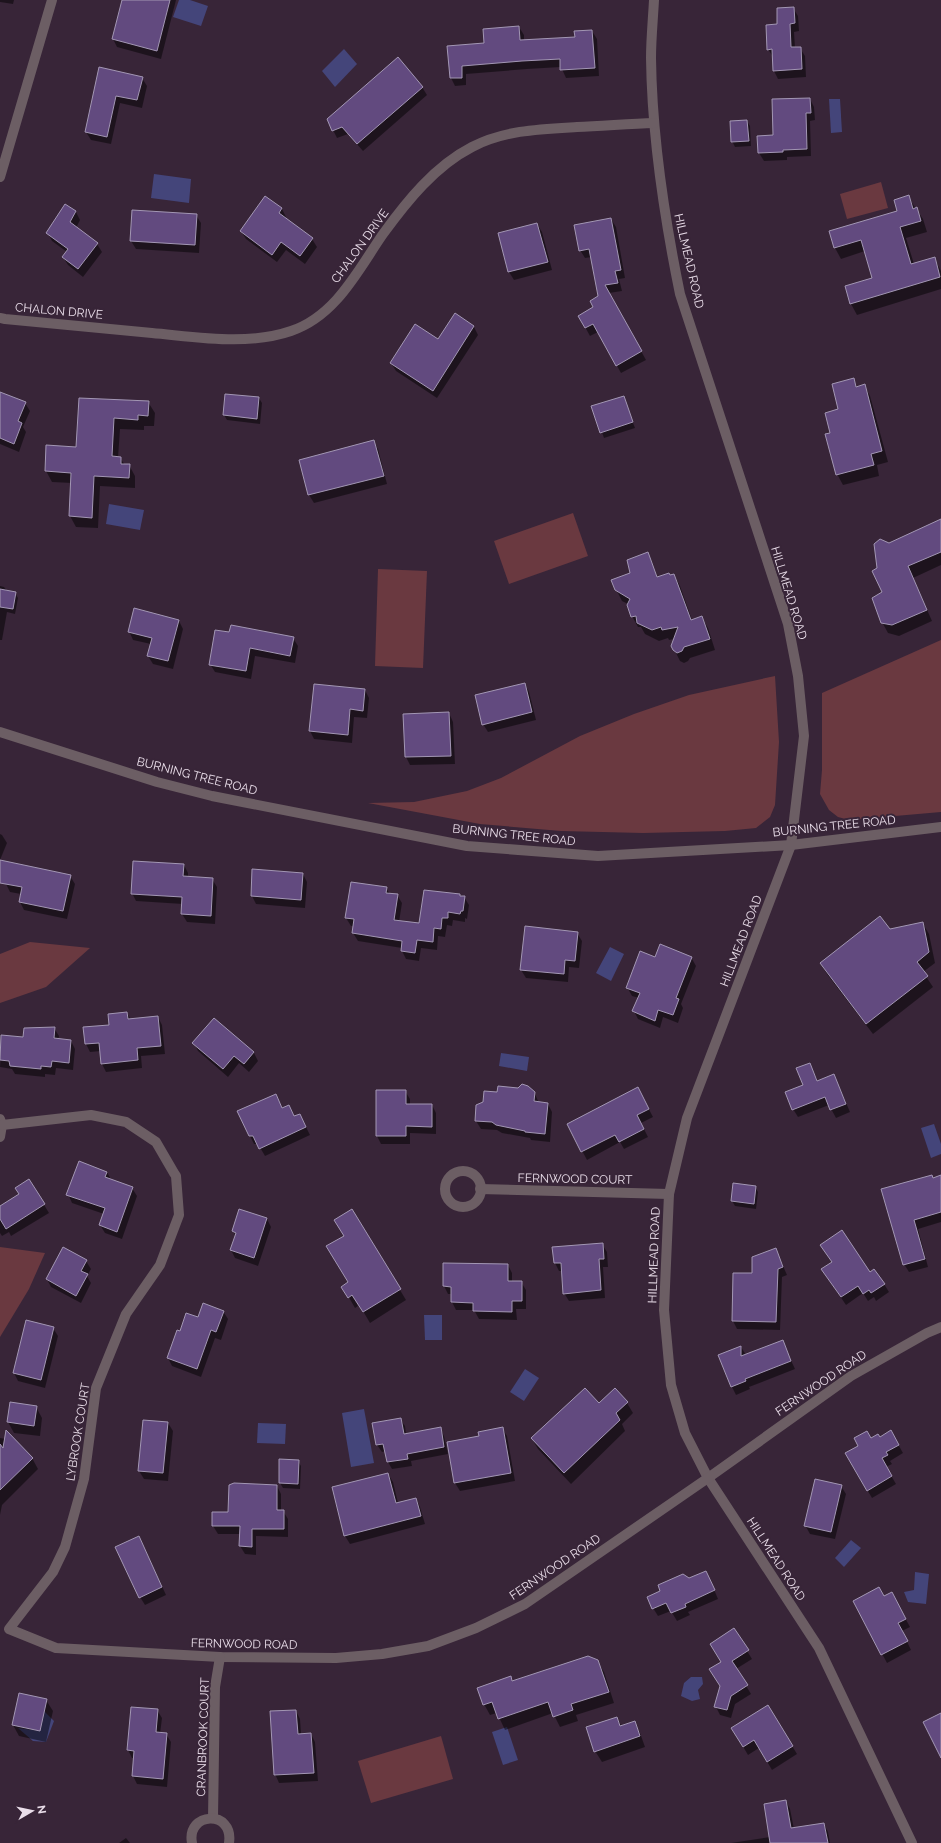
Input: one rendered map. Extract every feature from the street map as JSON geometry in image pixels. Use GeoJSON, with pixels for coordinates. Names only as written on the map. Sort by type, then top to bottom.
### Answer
{"type":"FeatureCollection","features":[{"type":"Feature","properties":{"kind":"street"},"geometry":{"type":"LineString","coordinates":[[0,177],[52,0]]}},
{"type":"Feature","properties":{"kind":"street","name":"HILLMEAD ROAD"},"geometry":{"type":"LineString","coordinates":[[654,0],[651,57],[654,123],[664,215],[680,294],[788,624],[798,676],[804,736],[791,845],[687,1118],[669,1194],[664,1310],[671,1385],[685,1433],[708,1478],[819,1648],[912,1843]]}},
{"type":"Feature","properties":{"kind":"street","name":"CHALON DRIVE"},"geometry":{"type":"LineString","coordinates":[[0,318],[5,320],[220,339],[265,338],[292,331],[315,319],[348,288],[384,234],[419,189],[444,166],[473,146],[505,135],[540,129],[654,123]]}},
{"type":"Feature","properties":{"kind":"street","name":"BURNING TREE ROAD"},"geometry":{"type":"LineString","coordinates":[[0,732],[157,782],[212,796],[467,846],[598,856],[791,845],[941,827]]}},
{"type":"Feature","properties":{"kind":"street","name":"LYBROOK COURT"},"geometry":{"type":"LineString","coordinates":[[1,1122],[91,1115],[126,1122],[156,1142],[176,1176],[179,1215],[160,1265],[126,1314],[96,1388],[84,1479],[65,1547],[53,1572],[9,1629]]}},
{"type":"Feature","properties":{"kind":"street"},"geometry":{"type":"LineString","coordinates":[[0,1137],[1,1122]]}},
{"type":"Feature","properties":{"kind":"street","name":"FERNWOOD COURT"},"geometry":{"type":"LineString","coordinates":[[480,1189],[669,1194]]}},
{"type":"Feature","properties":{"kind":"street","name":"FERNWOOD ROAD"},"geometry":{"type":"LineString","coordinates":[[9,1629],[56,1648],[220,1658],[336,1658],[382,1654],[428,1646],[476,1628],[525,1604],[708,1478],[851,1376],[927,1333],[941,1327]]}},
{"type":"Feature","properties":{"kind":"street","name":"CRANBROOK COURT"},"geometry":{"type":"LineString","coordinates":[[214,1818],[215,1687],[220,1658]]}},
{"type":"Feature","properties":{"kind":"street"},"geometry":{"type":"LineString","coordinates":[[192,1843],[191,1835],[196,1824],[201,1820],[214,1818],[225,1824],[229,1830],[229,1843]]}},
{"type":"Feature","properties":{"kind":"shaded area"},"geometry":{"type":"Polygon","coordinates":[[[179,0],[190,0],[208,6],[201,26],[173,17],[179,0]]]}},
{"type":"Feature","properties":{"kind":"shaded area"},"geometry":{"type":"Polygon","coordinates":[[[344,49],[357,64],[335,87],[322,71],[344,49]]]}},
{"type":"Feature","properties":{"kind":"shaded area"},"geometry":{"type":"Polygon","coordinates":[[[829,99],[840,99],[842,132],[831,133],[829,99]]]}},
{"type":"Feature","properties":{"kind":"shaded area"},"geometry":{"type":"Polygon","coordinates":[[[154,174],[191,179],[189,203],[151,198],[154,174]]]}},
{"type":"Feature","properties":{"kind":"shaded area"},"geometry":{"type":"Polygon","coordinates":[[[881,182],[888,208],[847,219],[840,194],[881,182]]]}},
{"type":"Feature","properties":{"kind":"shaded area"},"geometry":{"type":"Polygon","coordinates":[[[109,504],[144,510],[140,530],[106,524],[109,504]]]}},
{"type":"Feature","properties":{"kind":"shaded area"},"geometry":{"type":"Polygon","coordinates":[[[573,513],[588,556],[509,584],[494,541],[573,513]]]}},
{"type":"Feature","properties":{"kind":"shaded area"},"geometry":{"type":"Polygon","coordinates":[[[378,569],[427,571],[423,668],[375,666],[378,569]]]}},
{"type":"Feature","properties":{"kind":"shaded area"},"geometry":{"type":"Polygon","coordinates":[[[941,640],[941,812],[849,820],[838,817],[829,810],[820,794],[822,770],[822,693],[941,640]]]}},
{"type":"Feature","properties":{"kind":"shaded area"},"geometry":{"type":"Polygon","coordinates":[[[775,676],[779,742],[775,805],[770,817],[756,828],[725,831],[643,833],[561,831],[480,824],[368,803],[414,802],[467,791],[501,778],[580,736],[634,714],[689,695],[775,676]]]}},
{"type":"Feature","properties":{"kind":"shaded area"},"geometry":{"type":"Polygon","coordinates":[[[30,942],[90,948],[46,987],[0,1003],[0,954],[30,942]]]}},
{"type":"Feature","properties":{"kind":"shaded area"},"geometry":{"type":"Polygon","coordinates":[[[610,947],[624,954],[611,981],[596,973],[610,947]]]}},
{"type":"Feature","properties":{"kind":"shaded area"},"geometry":{"type":"Polygon","coordinates":[[[501,1053],[529,1057],[527,1071],[499,1066],[501,1053]]]}},
{"type":"Feature","properties":{"kind":"shaded area"},"geometry":{"type":"Polygon","coordinates":[[[934,1124],[941,1144],[941,1154],[931,1158],[921,1128],[934,1124]]]}},
{"type":"Feature","properties":{"kind":"shaded area"},"geometry":{"type":"Polygon","coordinates":[[[0,1247],[45,1253],[29,1289],[0,1337],[0,1247]]]}},
{"type":"Feature","properties":{"kind":"shaded area"},"geometry":{"type":"Polygon","coordinates":[[[424,1315],[442,1315],[442,1340],[425,1340],[424,1315]]]}},
{"type":"Feature","properties":{"kind":"shaded area"},"geometry":{"type":"Polygon","coordinates":[[[525,1369],[539,1378],[524,1401],[510,1392],[525,1369]]]}},
{"type":"Feature","properties":{"kind":"shaded area"},"geometry":{"type":"Polygon","coordinates":[[[364,1409],[374,1463],[351,1467],[342,1413],[364,1409]]]}},
{"type":"Feature","properties":{"kind":"shaded area"},"geometry":{"type":"Polygon","coordinates":[[[258,1423],[286,1424],[285,1444],[257,1443],[258,1423]]]}},
{"type":"Feature","properties":{"kind":"shaded area"},"geometry":{"type":"Polygon","coordinates":[[[851,1540],[861,1548],[844,1567],[835,1558],[851,1540]]]}},
{"type":"Feature","properties":{"kind":"shaded area"},"geometry":{"type":"Polygon","coordinates":[[[915,1572],[929,1574],[926,1604],[908,1602],[904,1592],[914,1590],[915,1572]]]}},
{"type":"Feature","properties":{"kind":"shaded area"},"geometry":{"type":"Polygon","coordinates":[[[691,1677],[702,1677],[703,1684],[698,1690],[700,1699],[692,1701],[681,1696],[684,1683],[691,1677]]]}},
{"type":"Feature","properties":{"kind":"shaded area"},"geometry":{"type":"Polygon","coordinates":[[[44,1711],[54,1721],[46,1742],[33,1741],[18,1728],[40,1731],[44,1711]]]}},
{"type":"Feature","properties":{"kind":"shaded area"},"geometry":{"type":"Polygon","coordinates":[[[507,1727],[518,1760],[503,1765],[492,1732],[507,1727]]]}},
{"type":"Feature","properties":{"kind":"shaded area"},"geometry":{"type":"Polygon","coordinates":[[[441,1736],[453,1779],[371,1803],[358,1761],[441,1736]]]}},
{"type":"Feature","properties":{"kind":"building"},"geometry":{"type":"Polygon","coordinates":[[[122,0],[170,0],[157,51],[112,39],[122,0]]]}},
{"type":"Feature","properties":{"kind":"building"},"geometry":{"type":"Polygon","coordinates":[[[794,7],[795,23],[790,24],[791,47],[801,47],[802,69],[773,71],[772,49],[767,50],[766,25],[777,24],[777,8],[794,7]]]}},
{"type":"Feature","properties":{"kind":"building"},"geometry":{"type":"Polygon","coordinates":[[[519,26],[520,40],[575,37],[574,31],[592,30],[595,68],[560,70],[560,59],[522,61],[462,66],[462,78],[450,78],[447,46],[484,43],[483,29],[519,26]]]}},
{"type":"Feature","properties":{"kind":"building"},"geometry":{"type":"Polygon","coordinates":[[[398,57],[423,87],[357,144],[342,127],[332,131],[327,119],[398,57]]]}},
{"type":"Feature","properties":{"kind":"building"},"geometry":{"type":"Polygon","coordinates":[[[99,67],[143,77],[137,100],[116,96],[107,137],[85,132],[99,67]]]}},
{"type":"Feature","properties":{"kind":"building"},"geometry":{"type":"Polygon","coordinates":[[[810,98],[811,113],[806,113],[807,149],[758,153],[757,136],[773,135],[772,99],[810,98]]]}},
{"type":"Feature","properties":{"kind":"building"},"geometry":{"type":"Polygon","coordinates":[[[747,120],[749,141],[731,142],[730,121],[747,120]]]}},
{"type":"Feature","properties":{"kind":"building"},"geometry":{"type":"Polygon","coordinates":[[[909,195],[913,209],[917,207],[921,221],[900,227],[911,264],[935,257],[940,277],[850,304],[845,286],[872,278],[861,240],[834,248],[829,231],[897,211],[894,200],[909,195]]]}},
{"type":"Feature","properties":{"kind":"building"},"geometry":{"type":"Polygon","coordinates":[[[265,196],[282,208],[279,213],[313,238],[300,256],[281,242],[272,255],[240,231],[265,196]]]}},
{"type":"Feature","properties":{"kind":"building"},"geometry":{"type":"Polygon","coordinates":[[[65,204],[76,211],[70,222],[98,243],[78,269],[62,257],[68,249],[46,233],[65,204]]]}},
{"type":"Feature","properties":{"kind":"building"},"geometry":{"type":"Polygon","coordinates":[[[132,210],[197,214],[195,245],[130,241],[132,210]]]}},
{"type":"Feature","properties":{"kind":"building"},"geometry":{"type":"Polygon","coordinates":[[[611,218],[621,270],[615,271],[618,283],[605,285],[642,351],[616,366],[593,324],[585,328],[578,316],[593,307],[590,301],[598,296],[589,249],[579,251],[574,225],[611,218]]]}},
{"type":"Feature","properties":{"kind":"building"},"geometry":{"type":"Polygon","coordinates":[[[537,223],[548,262],[508,272],[498,233],[537,223]]]}},
{"type":"Feature","properties":{"kind":"building"},"geometry":{"type":"Polygon","coordinates":[[[455,313],[474,326],[433,391],[390,363],[415,324],[438,339],[455,313]]]}},
{"type":"Feature","properties":{"kind":"building"},"geometry":{"type":"Polygon","coordinates":[[[854,378],[856,387],[865,384],[882,451],[871,454],[874,465],[836,475],[825,434],[830,433],[825,413],[838,409],[832,384],[854,378]]]}},
{"type":"Feature","properties":{"kind":"building"},"geometry":{"type":"Polygon","coordinates":[[[0,392],[26,402],[18,421],[22,423],[14,444],[0,438],[0,392]]]}},
{"type":"Feature","properties":{"kind":"building"},"geometry":{"type":"Polygon","coordinates":[[[225,394],[259,397],[257,419],[223,415],[225,394]]]}},
{"type":"Feature","properties":{"kind":"building"},"geometry":{"type":"Polygon","coordinates":[[[624,396],[633,422],[600,433],[591,406],[624,396]]]}},
{"type":"Feature","properties":{"kind":"building"},"geometry":{"type":"Polygon","coordinates":[[[79,398],[149,401],[148,416],[138,415],[138,420],[114,418],[112,456],[121,457],[121,464],[130,464],[129,478],[94,476],[92,518],[69,516],[71,473],[45,471],[46,445],[76,447],[79,398]]]}},
{"type":"Feature","properties":{"kind":"building"},"geometry":{"type":"Polygon","coordinates":[[[374,440],[384,476],[308,495],[299,460],[374,440]]]}},
{"type":"Feature","properties":{"kind":"building"},"geometry":{"type":"Polygon","coordinates":[[[941,519],[941,552],[908,566],[927,610],[892,625],[881,623],[872,598],[882,592],[872,571],[877,568],[874,544],[880,539],[889,543],[941,519]]]}},
{"type":"Feature","properties":{"kind":"building"},"geometry":{"type":"Polygon","coordinates":[[[648,552],[657,577],[669,573],[670,575],[674,574],[691,620],[702,616],[710,639],[684,647],[682,651],[677,653],[671,646],[678,627],[662,630],[661,627],[652,630],[637,623],[636,616],[631,617],[627,605],[630,599],[615,590],[611,580],[630,573],[627,560],[648,552]]]}},
{"type":"Feature","properties":{"kind":"building"},"geometry":{"type":"Polygon","coordinates":[[[0,589],[16,592],[13,609],[0,607],[0,589]]]}},
{"type":"Feature","properties":{"kind":"building"},"geometry":{"type":"Polygon","coordinates":[[[134,608],[179,620],[168,661],[147,656],[152,638],[128,632],[134,608]]]}},
{"type":"Feature","properties":{"kind":"building"},"geometry":{"type":"Polygon","coordinates":[[[231,625],[294,637],[290,656],[250,648],[246,671],[209,665],[215,630],[229,632],[231,625]]]}},
{"type":"Feature","properties":{"kind":"building"},"geometry":{"type":"Polygon","coordinates":[[[525,683],[532,712],[482,725],[475,695],[525,683]]]}},
{"type":"Feature","properties":{"kind":"building"},"geometry":{"type":"Polygon","coordinates":[[[314,684],[365,689],[363,711],[350,709],[348,735],[309,731],[314,684]]]}},
{"type":"Feature","properties":{"kind":"building"},"geometry":{"type":"Polygon","coordinates":[[[449,712],[451,756],[405,757],[403,714],[449,712]]]}},
{"type":"Feature","properties":{"kind":"building"},"geometry":{"type":"Polygon","coordinates":[[[0,860],[71,875],[63,911],[19,902],[22,887],[0,883],[0,860]]]}},
{"type":"Feature","properties":{"kind":"building"},"geometry":{"type":"Polygon","coordinates":[[[133,861],[184,864],[183,876],[213,878],[211,916],[181,914],[182,897],[131,894],[133,861]]]}},
{"type":"Feature","properties":{"kind":"building"},"geometry":{"type":"Polygon","coordinates":[[[252,869],[303,873],[301,900],[251,896],[252,869]]]}},
{"type":"Feature","properties":{"kind":"building"},"geometry":{"type":"Polygon","coordinates":[[[351,882],[387,887],[386,893],[398,894],[394,920],[419,923],[424,890],[460,894],[460,896],[465,896],[463,911],[461,911],[460,914],[448,912],[448,918],[442,918],[441,929],[434,928],[433,942],[417,940],[415,953],[401,951],[402,941],[352,933],[354,919],[345,918],[351,882]]]}},
{"type":"Feature","properties":{"kind":"building"},"geometry":{"type":"Polygon","coordinates":[[[880,916],[890,929],[923,922],[929,952],[917,962],[928,976],[866,1024],[820,963],[880,916]]]}},
{"type":"Feature","properties":{"kind":"building"},"geometry":{"type":"Polygon","coordinates":[[[525,926],[578,932],[575,961],[565,960],[564,974],[520,970],[525,926]]]}},
{"type":"Feature","properties":{"kind":"building"},"geometry":{"type":"Polygon","coordinates":[[[660,944],[692,957],[676,998],[679,999],[673,1015],[658,1010],[655,1021],[632,1011],[640,993],[626,988],[640,951],[655,957],[660,944]]]}},
{"type":"Feature","properties":{"kind":"building"},"geometry":{"type":"Polygon","coordinates":[[[127,1012],[128,1019],[158,1016],[161,1046],[137,1048],[138,1060],[101,1064],[99,1043],[85,1044],[83,1027],[109,1025],[108,1014],[127,1012]]]}},
{"type":"Feature","properties":{"kind":"building"},"geometry":{"type":"Polygon","coordinates":[[[214,1018],[254,1052],[244,1064],[234,1056],[223,1069],[192,1043],[214,1018]]]}},
{"type":"Feature","properties":{"kind":"building"},"geometry":{"type":"Polygon","coordinates":[[[55,1027],[54,1038],[71,1040],[69,1063],[52,1061],[51,1067],[41,1066],[41,1069],[10,1066],[9,1061],[0,1060],[1,1035],[23,1037],[24,1028],[55,1027]]]}},
{"type":"Feature","properties":{"kind":"building"},"geometry":{"type":"Polygon","coordinates":[[[810,1063],[817,1081],[834,1074],[846,1104],[830,1110],[825,1097],[792,1110],[785,1092],[803,1085],[796,1068],[810,1063]]]}},
{"type":"Feature","properties":{"kind":"building"},"geometry":{"type":"Polygon","coordinates":[[[522,1084],[528,1086],[535,1092],[534,1101],[548,1103],[545,1134],[525,1132],[496,1125],[492,1122],[475,1121],[476,1105],[483,1102],[484,1091],[497,1092],[498,1086],[518,1088],[522,1084]]]}},
{"type":"Feature","properties":{"kind":"building"},"geometry":{"type":"Polygon","coordinates":[[[638,1087],[649,1109],[637,1115],[644,1129],[619,1142],[615,1135],[581,1152],[567,1124],[638,1087]]]}},
{"type":"Feature","properties":{"kind":"building"},"geometry":{"type":"Polygon","coordinates":[[[376,1090],[406,1090],[406,1104],[432,1104],[432,1127],[406,1126],[406,1136],[376,1136],[376,1090]]]}},
{"type":"Feature","properties":{"kind":"building"},"geometry":{"type":"Polygon","coordinates":[[[276,1094],[282,1108],[289,1105],[294,1116],[300,1114],[306,1127],[259,1149],[253,1136],[249,1136],[237,1111],[276,1094]]]}},
{"type":"Feature","properties":{"kind":"building"},"geometry":{"type":"Polygon","coordinates":[[[79,1161],[107,1172],[105,1177],[133,1187],[117,1232],[99,1225],[105,1208],[66,1195],[79,1161]]]}},
{"type":"Feature","properties":{"kind":"building"},"geometry":{"type":"Polygon","coordinates":[[[932,1175],[933,1178],[941,1175],[941,1212],[914,1220],[925,1259],[903,1265],[881,1189],[932,1175]]]}},
{"type":"Feature","properties":{"kind":"building"},"geometry":{"type":"Polygon","coordinates":[[[29,1179],[45,1204],[6,1229],[0,1219],[0,1206],[19,1194],[15,1188],[29,1179]]]}},
{"type":"Feature","properties":{"kind":"building"},"geometry":{"type":"Polygon","coordinates":[[[733,1183],[756,1186],[754,1204],[731,1201],[733,1183]]]}},
{"type":"Feature","properties":{"kind":"building"},"geometry":{"type":"Polygon","coordinates":[[[239,1209],[267,1218],[254,1258],[230,1250],[236,1233],[232,1231],[239,1209]]]}},
{"type":"Feature","properties":{"kind":"building"},"geometry":{"type":"Polygon","coordinates":[[[352,1209],[401,1289],[363,1312],[352,1295],[348,1298],[341,1287],[348,1282],[326,1246],[344,1236],[334,1220],[352,1209]]]}},
{"type":"Feature","properties":{"kind":"building"},"geometry":{"type":"Polygon","coordinates":[[[842,1230],[870,1272],[874,1269],[885,1284],[871,1293],[869,1290],[863,1294],[858,1286],[841,1297],[821,1269],[832,1262],[820,1245],[842,1230]]]}},
{"type":"Feature","properties":{"kind":"building"},"geometry":{"type":"Polygon","coordinates":[[[603,1243],[604,1259],[599,1259],[601,1290],[563,1294],[561,1263],[554,1263],[552,1247],[603,1243]]]}},
{"type":"Feature","properties":{"kind":"building"},"geometry":{"type":"Polygon","coordinates":[[[63,1247],[87,1260],[81,1271],[88,1274],[76,1296],[46,1279],[63,1247]]]}},
{"type":"Feature","properties":{"kind":"building"},"geometry":{"type":"Polygon","coordinates":[[[776,1248],[783,1267],[778,1269],[776,1322],[732,1321],[733,1273],[752,1273],[752,1257],[776,1248]]]}},
{"type":"Feature","properties":{"kind":"building"},"geometry":{"type":"Polygon","coordinates":[[[443,1263],[508,1264],[508,1281],[522,1281],[522,1301],[512,1301],[512,1312],[473,1311],[473,1303],[451,1302],[451,1287],[443,1286],[443,1263]]]}},
{"type":"Feature","properties":{"kind":"building"},"geometry":{"type":"Polygon","coordinates":[[[203,1303],[224,1311],[216,1332],[211,1330],[197,1369],[167,1358],[177,1330],[180,1331],[186,1313],[198,1317],[203,1303]]]}},
{"type":"Feature","properties":{"kind":"building"},"geometry":{"type":"Polygon","coordinates":[[[26,1320],[54,1327],[41,1380],[13,1373],[26,1320]]]}},
{"type":"Feature","properties":{"kind":"building"},"geometry":{"type":"Polygon","coordinates":[[[783,1340],[791,1361],[745,1379],[746,1381],[731,1387],[718,1355],[741,1346],[741,1356],[783,1340]]]}},
{"type":"Feature","properties":{"kind":"building"},"geometry":{"type":"Polygon","coordinates":[[[585,1388],[599,1403],[615,1388],[628,1402],[616,1413],[620,1420],[564,1473],[531,1438],[585,1388]]]}},
{"type":"Feature","properties":{"kind":"building"},"geometry":{"type":"Polygon","coordinates":[[[10,1402],[37,1406],[34,1426],[7,1422],[10,1402]]]}},
{"type":"Feature","properties":{"kind":"building"},"geometry":{"type":"Polygon","coordinates":[[[401,1418],[404,1434],[441,1427],[444,1447],[407,1454],[408,1459],[387,1462],[383,1444],[376,1445],[372,1423],[401,1418]]]}},
{"type":"Feature","properties":{"kind":"building"},"geometry":{"type":"Polygon","coordinates":[[[143,1420],[168,1422],[163,1473],[138,1471],[143,1420]]]}},
{"type":"Feature","properties":{"kind":"building"},"geometry":{"type":"Polygon","coordinates":[[[503,1427],[511,1473],[454,1483],[447,1442],[479,1436],[478,1432],[503,1427]]]}},
{"type":"Feature","properties":{"kind":"building"},"geometry":{"type":"Polygon","coordinates":[[[6,1430],[33,1458],[0,1490],[0,1444],[3,1448],[6,1430]]]}},
{"type":"Feature","properties":{"kind":"building"},"geometry":{"type":"Polygon","coordinates":[[[891,1430],[899,1445],[886,1452],[888,1455],[882,1458],[892,1476],[867,1491],[845,1453],[858,1446],[854,1438],[867,1431],[871,1438],[878,1434],[880,1437],[891,1430]]]}},
{"type":"Feature","properties":{"kind":"building"},"geometry":{"type":"Polygon","coordinates":[[[279,1459],[299,1460],[298,1484],[279,1483],[279,1459]]]}},
{"type":"Feature","properties":{"kind":"building"},"geometry":{"type":"Polygon","coordinates":[[[388,1473],[396,1503],[416,1498],[421,1516],[344,1536],[332,1487],[388,1473]]]}},
{"type":"Feature","properties":{"kind":"building"},"geometry":{"type":"Polygon","coordinates":[[[815,1479],[842,1485],[831,1532],[804,1526],[815,1479]]]}},
{"type":"Feature","properties":{"kind":"building"},"geometry":{"type":"Polygon","coordinates":[[[234,1483],[277,1485],[277,1510],[284,1510],[284,1529],[252,1529],[252,1547],[239,1546],[240,1526],[212,1526],[212,1512],[228,1512],[229,1485],[234,1483]]]}},
{"type":"Feature","properties":{"kind":"building"},"geometry":{"type":"Polygon","coordinates":[[[139,1536],[162,1587],[139,1598],[115,1547],[139,1536]]]}},
{"type":"Feature","properties":{"kind":"building"},"geometry":{"type":"Polygon","coordinates":[[[706,1571],[715,1590],[685,1604],[686,1607],[671,1613],[666,1603],[652,1609],[647,1597],[660,1591],[658,1585],[683,1574],[689,1578],[706,1571]]]}},
{"type":"Feature","properties":{"kind":"building"},"geometry":{"type":"Polygon","coordinates":[[[879,1587],[884,1596],[892,1592],[906,1619],[898,1623],[908,1641],[881,1655],[853,1601],[879,1587]]]}},
{"type":"Feature","properties":{"kind":"building"},"geometry":{"type":"Polygon","coordinates":[[[734,1628],[749,1650],[732,1661],[748,1685],[731,1696],[727,1710],[714,1707],[720,1686],[709,1669],[721,1662],[710,1644],[734,1628]]]}},
{"type":"Feature","properties":{"kind":"building"},"geometry":{"type":"Polygon","coordinates":[[[588,1656],[598,1660],[609,1692],[571,1704],[573,1710],[553,1717],[548,1702],[498,1719],[492,1702],[483,1705],[477,1688],[511,1676],[512,1681],[588,1656]]]}},
{"type":"Feature","properties":{"kind":"building"},"geometry":{"type":"Polygon","coordinates":[[[19,1693],[47,1699],[40,1731],[12,1725],[19,1693]]]}},
{"type":"Feature","properties":{"kind":"building"},"geometry":{"type":"Polygon","coordinates":[[[768,1705],[793,1746],[767,1762],[754,1740],[743,1747],[731,1728],[768,1705]]]}},
{"type":"Feature","properties":{"kind":"building"},"geometry":{"type":"Polygon","coordinates":[[[131,1707],[158,1709],[156,1732],[167,1733],[163,1779],[132,1776],[134,1751],[127,1750],[131,1707]]]}},
{"type":"Feature","properties":{"kind":"building"},"geometry":{"type":"Polygon","coordinates":[[[296,1710],[298,1734],[311,1733],[314,1773],[274,1775],[270,1711],[296,1710]]]}},
{"type":"Feature","properties":{"kind":"building"},"geometry":{"type":"Polygon","coordinates":[[[941,1713],[941,1758],[923,1722],[941,1713]]]}},
{"type":"Feature","properties":{"kind":"building"},"geometry":{"type":"Polygon","coordinates":[[[617,1717],[620,1726],[635,1721],[640,1736],[594,1752],[586,1727],[617,1717]]]}},
{"type":"Feature","properties":{"kind":"building"},"geometry":{"type":"Polygon","coordinates":[[[786,1800],[791,1828],[824,1823],[828,1843],[770,1843],[764,1804],[786,1800]]]}}]}
